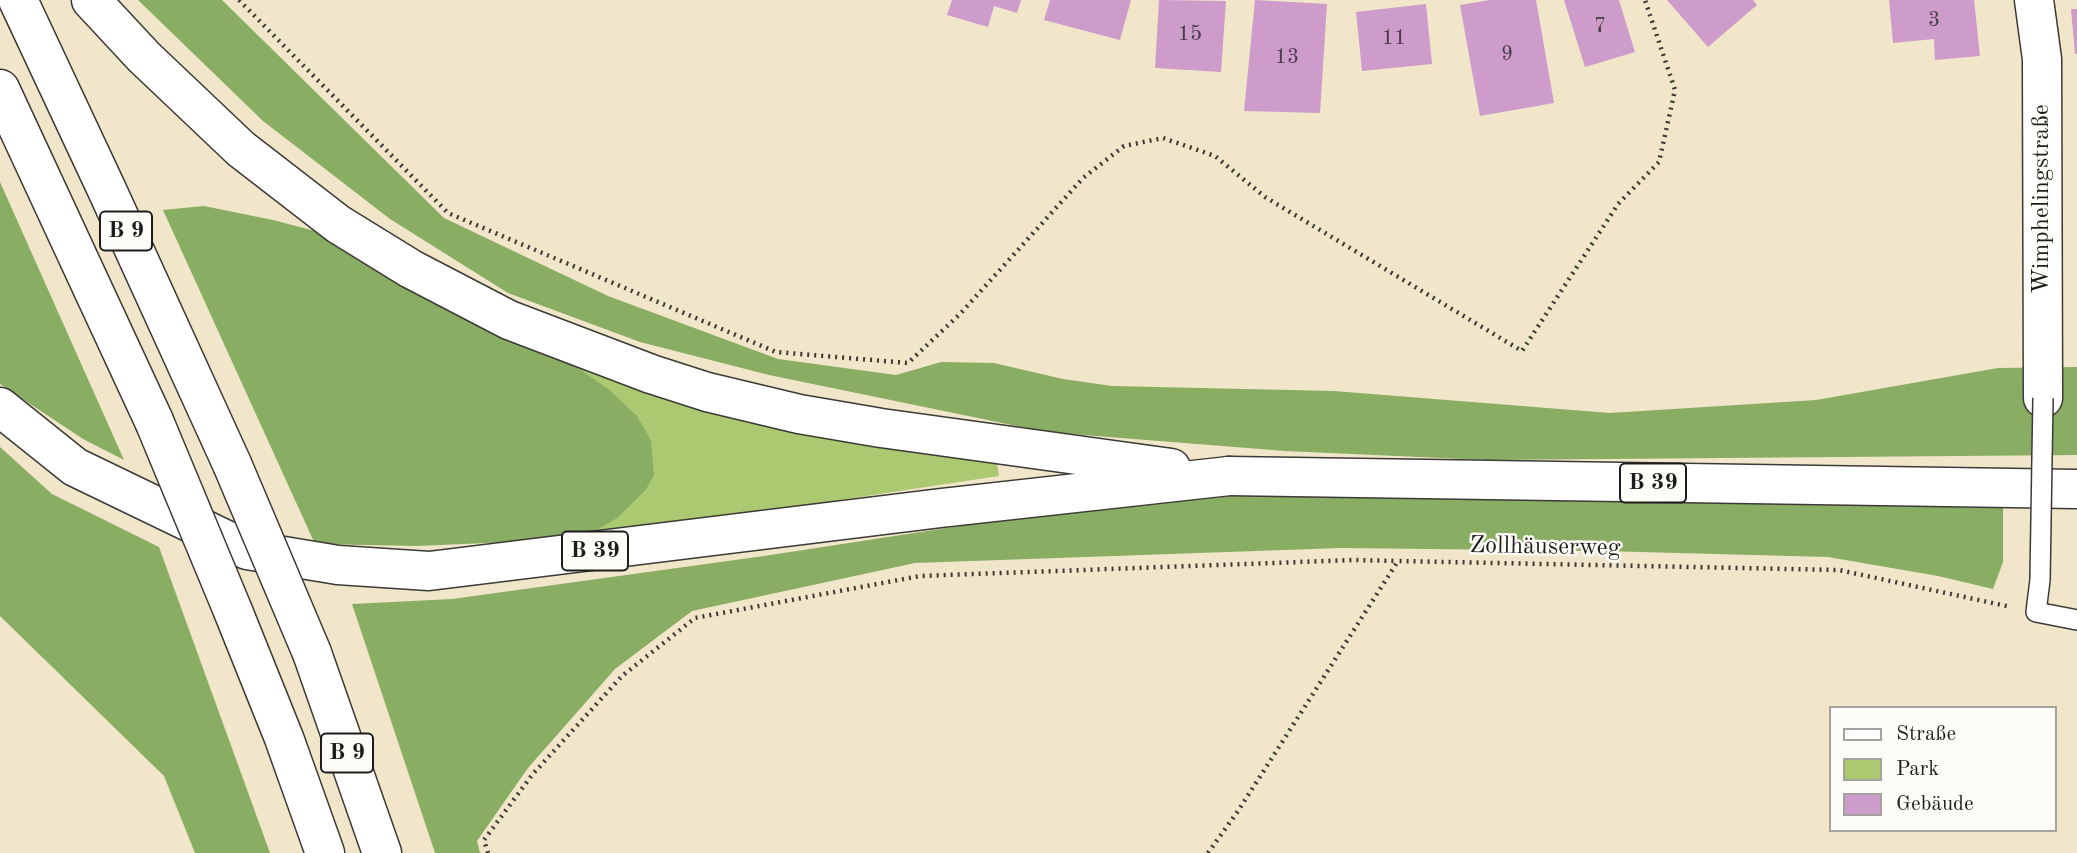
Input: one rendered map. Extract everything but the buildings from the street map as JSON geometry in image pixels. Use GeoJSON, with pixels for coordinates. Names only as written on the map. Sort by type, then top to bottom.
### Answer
{"type":"FeatureCollection","features":[{"type":"Feature","properties":{"kind":"main road","name":"B 9"},"geometry":{"type":"LineString","coordinates":[[18,0],[232,464],[312,653],[382,853]]}},
{"type":"Feature","properties":{"kind":"main road","name":"B 39"},"geometry":{"type":"LineString","coordinates":[[91,0],[144,57],[241,149],[338,224],[411,269],[509,320],[696,388],[799,414],[881,428],[1229,476],[2077,489]]}},
{"type":"Feature","properties":{"kind":"main road","name":"Wimphelingstraße"},"geometry":{"type":"LineString","coordinates":[[2034,0],[2042,59],[2043,398]]}},
{"type":"Feature","properties":{"kind":"main road","name":"B 9"},"geometry":{"type":"LineString","coordinates":[[0,89],[153,421],[284,738],[325,853]]}},
{"type":"Feature","properties":{"kind":"main road","name":"B 39"},"geometry":{"type":"LineString","coordinates":[[0,407],[75,467],[247,550],[338,565],[429,571],[941,508],[1229,476]]}},
{"type":"Feature","properties":{"kind":"lane"},"geometry":{"type":"LineString","coordinates":[[2043,398],[2040,580],[2036,612],[2077,620]]}},
{"type":"Feature","properties":{"kind":"path"},"geometry":{"type":"LineString","coordinates":[[239,0],[448,213],[776,352],[908,363],[960,314],[1083,178],[1124,146],[1163,138],[1215,156],[1265,197],[1522,351],[1618,204],[1659,162],[1675,90],[1645,0]]}},
{"type":"Feature","properties":{"kind":"path","name":"Zollhäuserweg"},"geometry":{"type":"LineString","coordinates":[[488,853],[484,840],[532,775],[622,676],[695,618],[920,576],[1353,560],[1839,570],[2036,612]]}},
{"type":"Feature","properties":{"kind":"path"},"geometry":{"type":"LineString","coordinates":[[1208,853],[1238,811],[1398,561]]}},
{"type":"Feature","properties":{"kind":"green space"},"geometry":{"type":"Polygon","coordinates":[[[138,0],[222,0],[444,218],[608,296],[778,359],[896,375],[941,362],[994,363],[1063,379],[1112,386],[1334,391],[1610,413],[1816,400],[1998,368],[2077,367],[2077,455],[1486,460],[1285,451],[1046,432],[769,375],[640,342],[508,293],[390,219],[263,121],[138,0]]]}},
{"type":"Feature","properties":{"kind":"green space"},"geometry":{"type":"Polygon","coordinates":[[[0,182],[124,460],[83,439],[0,384],[0,182]]]}},
{"type":"Feature","properties":{"kind":"green space"},"geometry":{"type":"Polygon","coordinates":[[[204,206],[315,231],[570,362],[607,388],[637,416],[651,441],[654,475],[645,491],[617,518],[581,539],[417,546],[315,544],[163,210],[204,206]]]}},
{"type":"Feature","properties":{"kind":"green space"},"geometry":{"type":"Polygon","coordinates":[[[570,362],[997,463],[999,476],[581,539],[617,517],[645,491],[607,388],[570,362]]]}},
{"type":"Feature","properties":{"kind":"green space"},"geometry":{"type":"Polygon","coordinates":[[[0,447],[52,494],[159,547],[270,853],[195,853],[164,776],[0,616],[0,447]]]}},
{"type":"Feature","properties":{"kind":"green space"},"geometry":{"type":"Polygon","coordinates":[[[1242,495],[2003,508],[2003,562],[1993,589],[1938,576],[1828,557],[1603,551],[1341,548],[915,563],[692,611],[615,669],[528,768],[477,841],[480,853],[435,853],[352,604],[452,599],[764,556],[1025,516],[1242,495]]]}}]}
